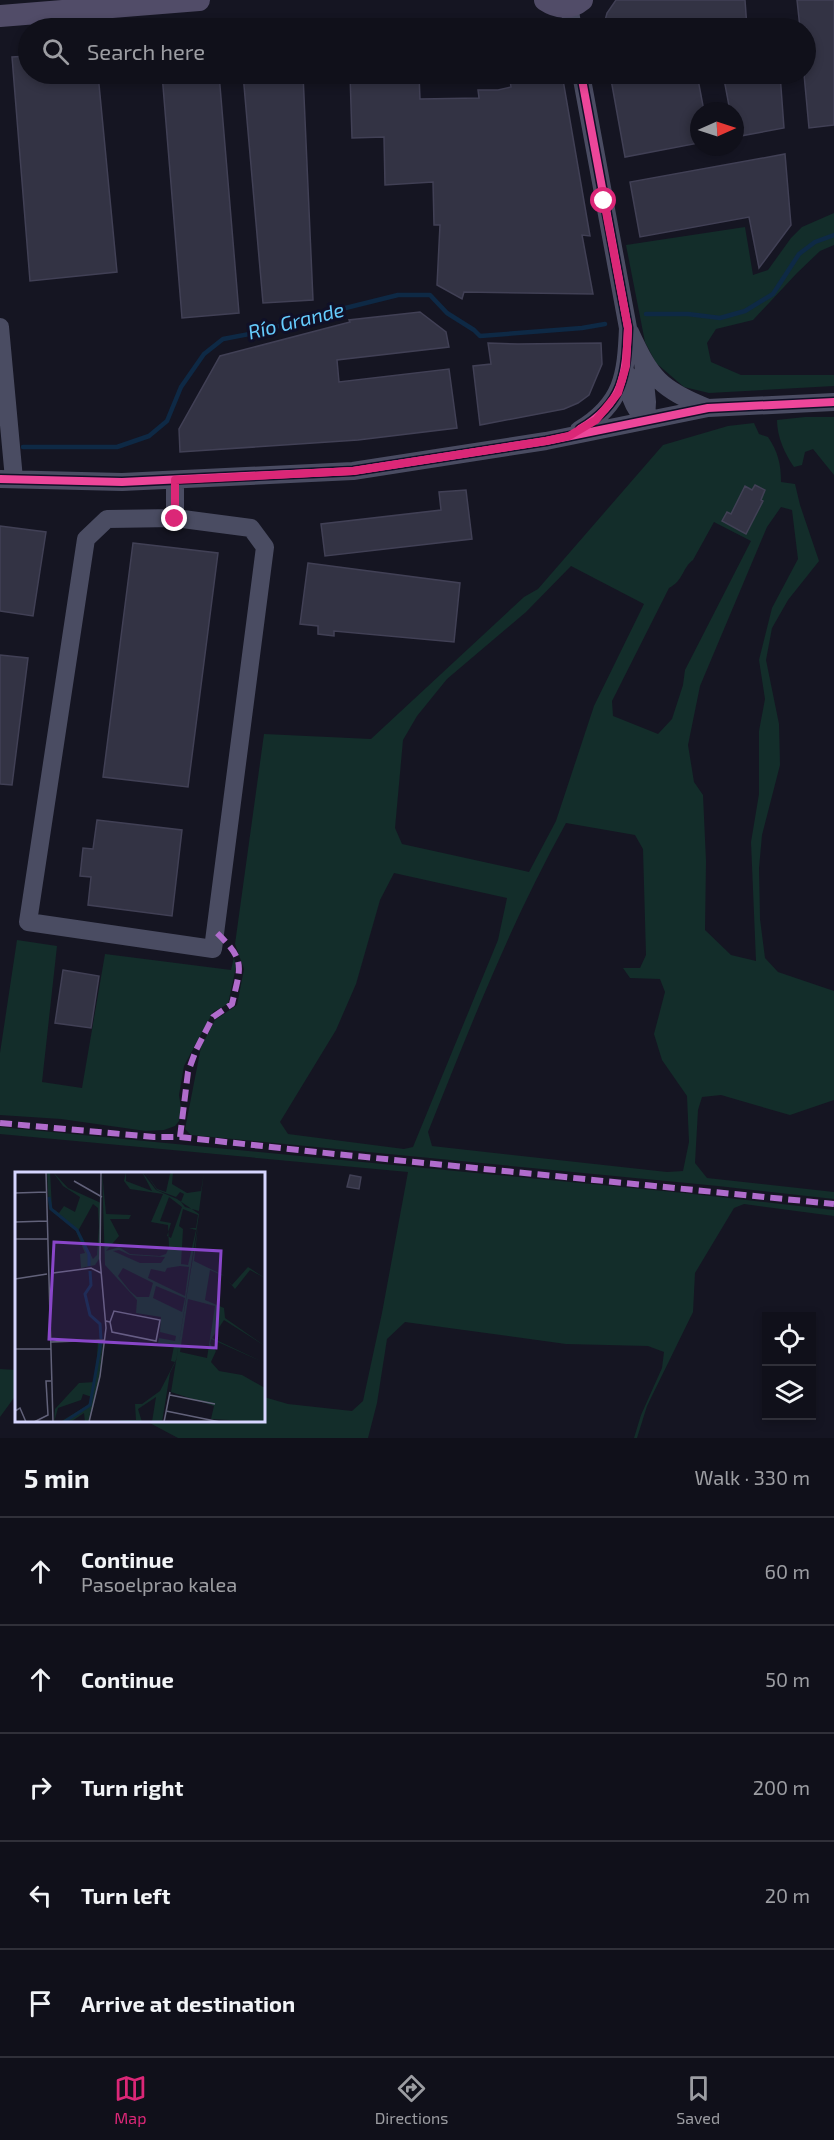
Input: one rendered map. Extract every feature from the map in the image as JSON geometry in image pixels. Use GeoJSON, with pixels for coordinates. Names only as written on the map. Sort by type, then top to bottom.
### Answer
{"type":"FeatureCollection","features":[{"type":"Feature","properties":{"kind":"main road"},"geometry":{"type":"LineString","coordinates":[[0,16],[199,0]]}},
{"type":"Feature","properties":{"kind":"main road"},"geometry":{"type":"LineString","coordinates":[[545,0],[557,7],[575,12]]}},
{"type":"Feature","properties":{"kind":"street"},"geometry":{"type":"LineString","coordinates":[[583,84],[635,364],[647,402],[646,420]]}},
{"type":"Feature","properties":{"kind":"street"},"geometry":{"type":"LineString","coordinates":[[0,327],[7,479],[122,482],[353,471],[569,436],[708,408],[834,402]]}},
{"type":"Feature","properties":{"kind":"street"},"geometry":{"type":"LineString","coordinates":[[635,364],[682,397],[708,408]]}},
{"type":"Feature","properties":{"kind":"street"},"geometry":{"type":"LineString","coordinates":[[569,436],[596,420],[618,393],[635,364]]}},
{"type":"Feature","properties":{"kind":"street"},"geometry":{"type":"LineString","coordinates":[[175,480],[175,519]]}},
{"type":"Feature","properties":{"kind":"street"},"geometry":{"type":"LineString","coordinates":[[107,519],[175,519],[251,528],[265,547],[213,949],[28,921],[86,539],[107,519]]}},
{"type":"Feature","properties":{"kind":"green space"},"geometry":{"type":"Polygon","coordinates":[[[834,213],[834,245],[820,251],[753,320],[716,329],[707,343],[711,362],[741,375],[834,375],[834,386],[709,393],[684,387],[656,363],[645,342],[626,245],[745,227],[753,275],[768,270],[791,238],[802,227],[834,213]]]}},
{"type":"Feature","properties":{"kind":"green space"},"geometry":{"type":"Polygon","coordinates":[[[834,417],[834,475],[813,449],[805,452],[802,465],[794,467],[785,451],[778,433],[777,420],[834,417]]]}},
{"type":"Feature","properties":{"kind":"green space"},"geometry":{"type":"Polygon","coordinates":[[[754,423],[759,434],[768,437],[778,458],[781,482],[795,484],[819,561],[788,600],[772,628],[766,660],[779,724],[780,765],[762,835],[759,868],[760,919],[765,958],[778,972],[834,991],[834,1100],[790,1115],[721,1095],[702,1097],[698,1110],[695,1163],[707,1178],[834,1192],[834,1199],[191,1135],[185,1129],[201,1047],[215,1020],[237,1005],[244,969],[235,944],[264,734],[371,739],[524,597],[538,589],[663,445],[728,426],[754,423]],[[781,507],[767,527],[700,686],[688,745],[694,782],[703,795],[706,861],[705,930],[731,955],[756,961],[751,842],[759,794],[759,731],[765,699],[759,660],[772,608],[798,559],[792,510],[781,507]],[[714,522],[693,560],[678,581],[669,588],[612,701],[613,716],[658,734],[672,719],[683,685],[685,670],[751,541],[714,522]],[[571,566],[526,612],[447,679],[417,716],[403,740],[395,828],[402,844],[529,872],[556,821],[594,706],[644,604],[571,566]],[[566,823],[527,898],[492,975],[428,1132],[432,1146],[667,1172],[683,1171],[689,1142],[687,1096],[662,1060],[654,1034],[665,992],[660,979],[630,978],[623,968],[640,968],[646,955],[643,849],[635,835],[566,823]],[[394,873],[380,900],[356,984],[336,1030],[280,1122],[288,1134],[404,1149],[413,1147],[498,940],[507,898],[394,873]]]}},
{"type":"Feature","properties":{"kind":"green space"},"geometry":{"type":"Polygon","coordinates":[[[17,940],[57,946],[42,1082],[82,1088],[105,954],[231,970],[234,957],[236,967],[228,1004],[213,1012],[184,1066],[179,1095],[181,1108],[179,1121],[175,1126],[164,1130],[146,1131],[61,1119],[0,1115],[0,1053],[17,940]]]}},
{"type":"Feature","properties":{"kind":"green space"},"geometry":{"type":"Polygon","coordinates":[[[0,1127],[684,1193],[834,1210],[834,1216],[744,1204],[734,1208],[695,1273],[693,1312],[647,1406],[637,1438],[634,1438],[641,1415],[662,1368],[664,1352],[648,1346],[566,1344],[405,1322],[387,1339],[377,1403],[368,1438],[178,1438],[150,1423],[266,1423],[266,1398],[288,1404],[352,1411],[363,1401],[408,1172],[0,1134],[0,1127]]]}},
{"type":"Feature","properties":{"kind":"green space"},"geometry":{"type":"Polygon","coordinates":[[[0,1369],[15,1370],[15,1396],[0,1417],[0,1369]]]}},
{"type":"Feature","properties":{"kind":"building"},"geometry":{"type":"Polygon","coordinates":[[[616,0],[745,0],[746,18],[606,18],[616,0]]]}},
{"type":"Feature","properties":{"kind":"building"},"geometry":{"type":"Polygon","coordinates":[[[797,0],[834,0],[834,125],[809,128],[805,84],[816,84],[816,18],[799,18],[797,0]]]}},
{"type":"Feature","properties":{"kind":"building"},"geometry":{"type":"Polygon","coordinates":[[[12,57],[18,57],[18,84],[99,84],[117,272],[30,281],[12,57]]]}},
{"type":"Feature","properties":{"kind":"building"},"geometry":{"type":"Polygon","coordinates":[[[163,84],[220,84],[239,313],[182,318],[163,84]]]}},
{"type":"Feature","properties":{"kind":"building"},"geometry":{"type":"Polygon","coordinates":[[[244,84],[303,84],[313,300],[263,303],[244,84]]]}},
{"type":"Feature","properties":{"kind":"building"},"geometry":{"type":"Polygon","coordinates":[[[350,84],[419,84],[420,99],[479,98],[478,90],[498,90],[511,87],[511,84],[564,84],[590,236],[582,235],[593,294],[464,292],[462,299],[437,285],[440,225],[434,225],[433,182],[385,185],[384,137],[352,138],[350,84]]]}},
{"type":"Feature","properties":{"kind":"building"},"geometry":{"type":"Polygon","coordinates":[[[612,84],[699,84],[702,102],[690,102],[690,145],[625,157],[612,84]]]}},
{"type":"Feature","properties":{"kind":"building"},"geometry":{"type":"Polygon","coordinates":[[[725,84],[781,84],[784,128],[744,135],[744,102],[728,102],[725,84]]]}},
{"type":"Feature","properties":{"kind":"building"},"geometry":{"type":"Polygon","coordinates":[[[785,154],[791,225],[759,268],[749,217],[640,237],[630,182],[785,154]]]}},
{"type":"Feature","properties":{"kind":"building"},"geometry":{"type":"Polygon","coordinates":[[[420,312],[446,332],[449,347],[337,360],[339,382],[449,369],[457,428],[358,440],[180,452],[179,429],[220,356],[350,322],[349,320],[420,312]]]}},
{"type":"Feature","properties":{"kind":"building"},"geometry":{"type":"Polygon","coordinates":[[[488,343],[601,343],[602,364],[589,395],[578,403],[564,409],[480,425],[473,366],[491,364],[488,343]]]}},
{"type":"Feature","properties":{"kind":"building"},"geometry":{"type":"Polygon","coordinates":[[[755,485],[765,490],[761,500],[763,501],[746,534],[722,521],[727,512],[731,514],[745,486],[752,490],[755,485]]]}},
{"type":"Feature","properties":{"kind":"building"},"geometry":{"type":"Polygon","coordinates":[[[466,490],[472,539],[325,556],[321,524],[441,510],[439,492],[466,490]]]}},
{"type":"Feature","properties":{"kind":"building"},"geometry":{"type":"Polygon","coordinates":[[[0,526],[46,532],[33,616],[0,611],[0,526]]]}},
{"type":"Feature","properties":{"kind":"building"},"geometry":{"type":"Polygon","coordinates":[[[133,543],[218,553],[188,787],[103,777],[133,543]]]}},
{"type":"Feature","properties":{"kind":"building"},"geometry":{"type":"Polygon","coordinates":[[[308,563],[460,583],[454,642],[334,631],[334,636],[318,634],[318,626],[300,624],[308,563]]]}},
{"type":"Feature","properties":{"kind":"building"},"geometry":{"type":"Polygon","coordinates":[[[0,655],[28,658],[12,785],[0,784],[0,655]]]}},
{"type":"Feature","properties":{"kind":"building"},"geometry":{"type":"Polygon","coordinates":[[[97,820],[182,830],[172,916],[88,905],[91,877],[80,876],[83,848],[93,849],[97,820]]]}},
{"type":"Feature","properties":{"kind":"building"},"geometry":{"type":"Polygon","coordinates":[[[63,970],[99,976],[91,1028],[55,1023],[63,970]]]}},
{"type":"Feature","properties":{"kind":"building"},"geometry":{"type":"Polygon","coordinates":[[[350,1175],[361,1177],[359,1189],[347,1187],[350,1175]]]}},
{"type":"Feature","properties":{"kind":"waterway","name":"Río Grande"},"geometry":{"type":"LineString","coordinates":[[646,314],[688,314],[720,318],[745,311],[773,294],[799,254],[815,242],[834,235]]}},
{"type":"Feature","properties":{"kind":"waterway","name":"Río Grande"},"geometry":{"type":"LineString","coordinates":[[23,447],[117,447],[149,436],[167,421],[181,387],[204,354],[223,339],[260,332],[301,319],[398,295],[430,295],[447,313],[480,336],[605,324]]}},
{"type":"Feature","properties":{"kind":"marked path"},"geometry":{"type":"LineString","coordinates":[[180,1137],[188,1072],[196,1050],[213,1017],[232,1004],[238,980],[237,957],[216,932]]}},
{"type":"Feature","properties":{"kind":"marked path"},"geometry":{"type":"LineString","coordinates":[[0,1123],[154,1137],[180,1137],[834,1204]]}},
{"type":"Feature","properties":{"kind":"cycle path"},"geometry":{"type":"LineString","coordinates":[[580,429],[606,409],[620,386],[626,360],[628,328],[583,84]]}},
{"type":"Feature","properties":{"kind":"cycle path"},"geometry":{"type":"LineString","coordinates":[[0,479],[122,482],[353,471],[546,441],[708,408],[834,402]]}},
{"type":"Feature","properties":{"kind":"route"},"geometry":{"type":"LineString","coordinates":[[175,519],[175,480],[353,471],[546,441],[569,436],[596,420],[618,393],[626,366],[628,328],[604,201]]}}]}
